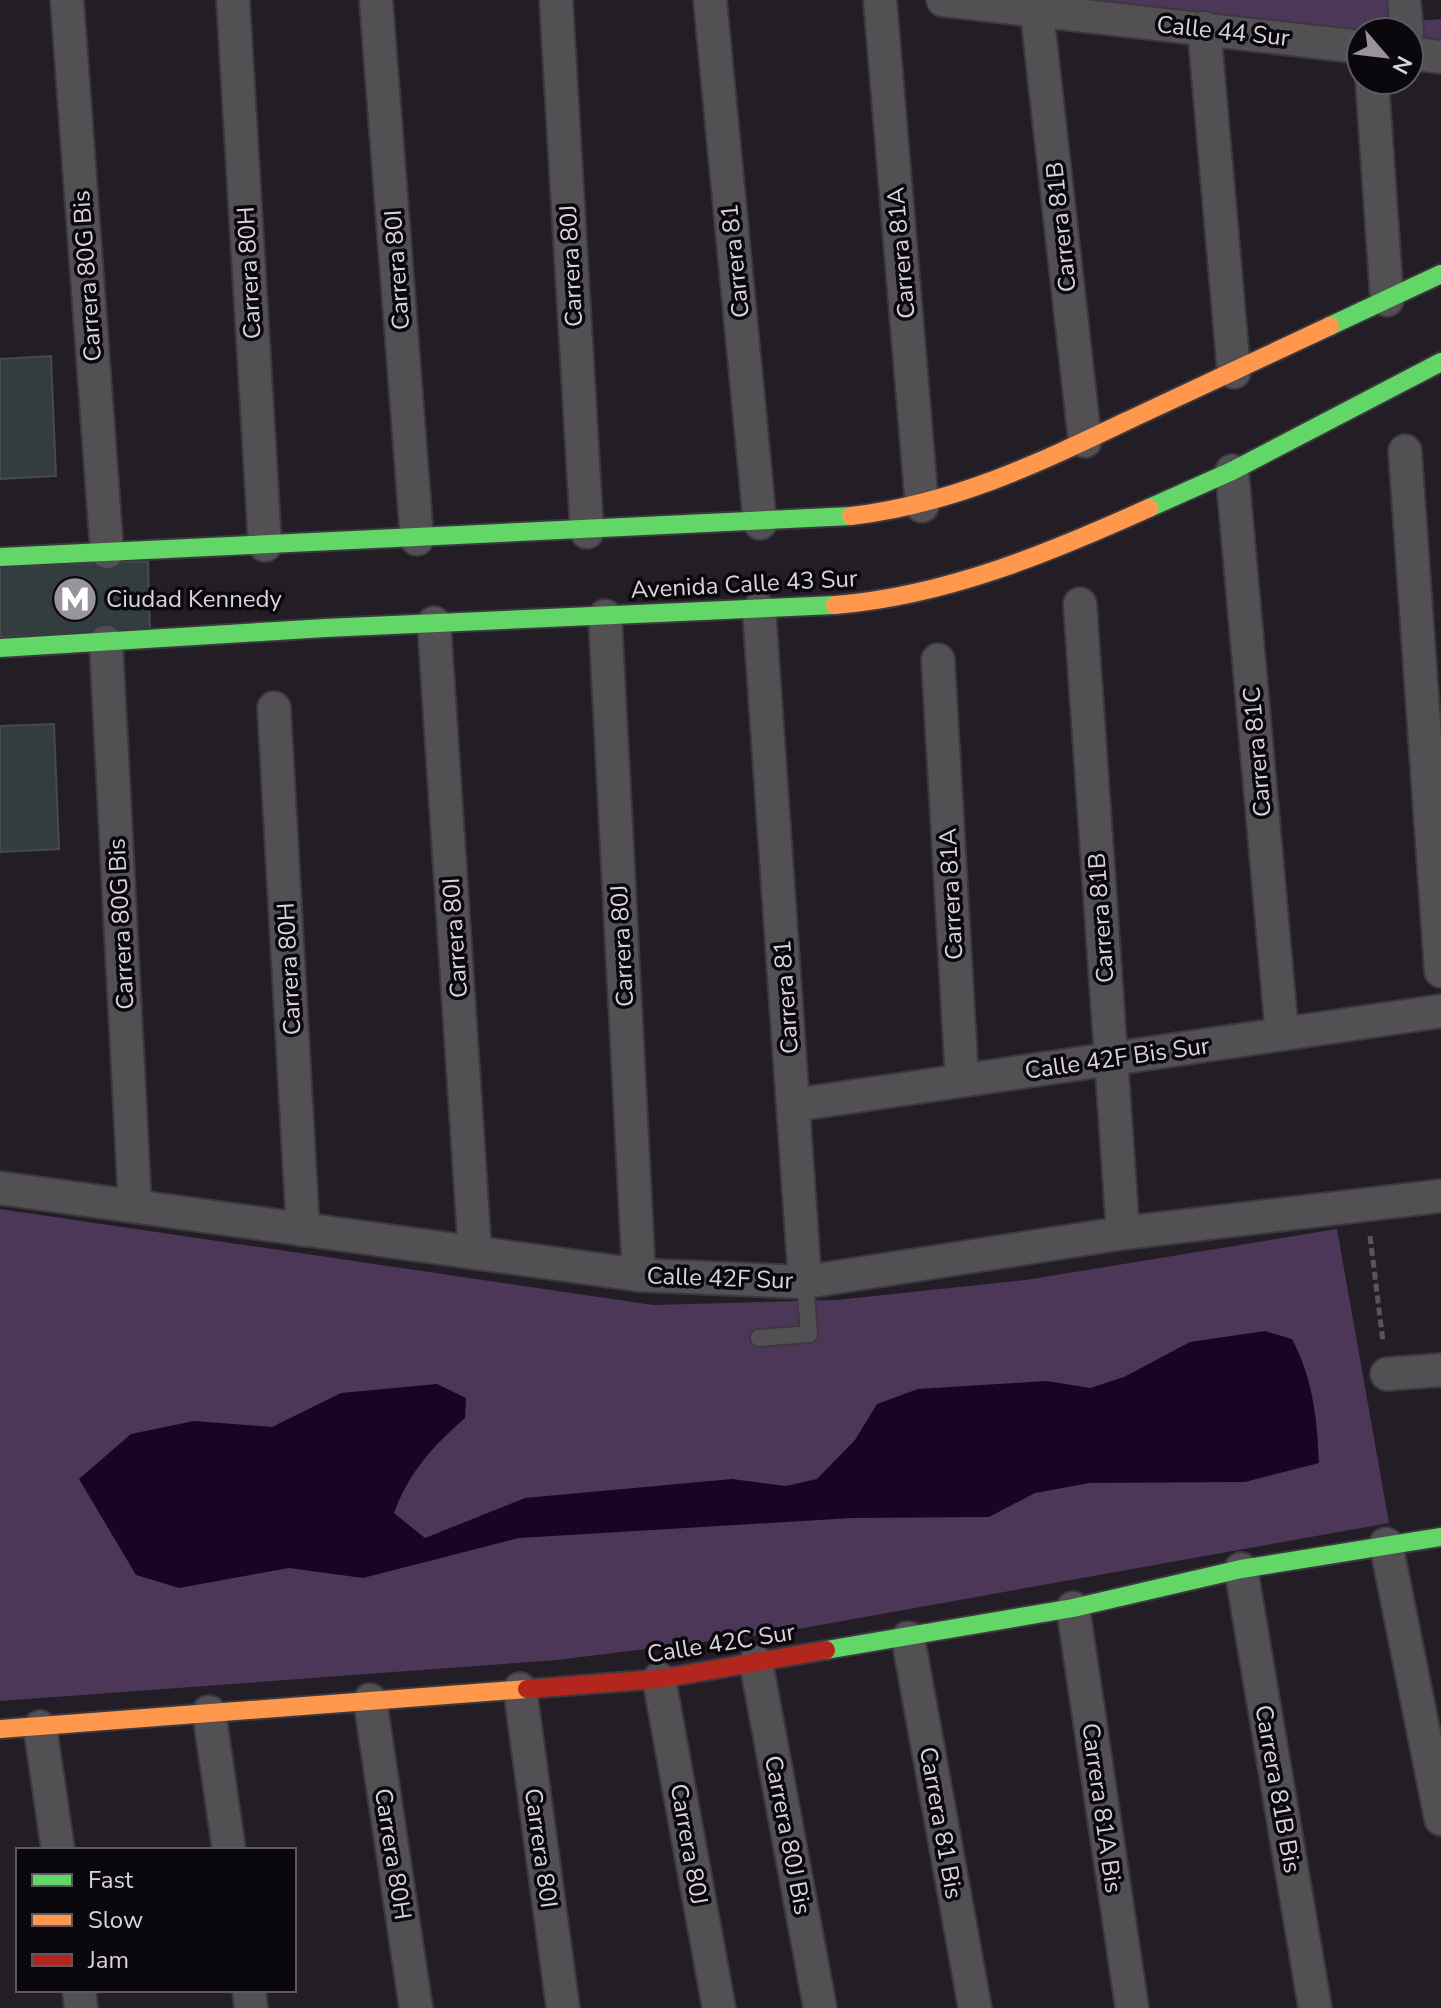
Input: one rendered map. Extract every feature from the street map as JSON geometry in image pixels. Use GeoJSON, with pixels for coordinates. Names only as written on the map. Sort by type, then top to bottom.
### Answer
{"type":"FeatureCollection","features":[{"type":"Feature","properties":{"kind":"main road"},"geometry":{"type":"LineString","coordinates":[[0,557],[760,523],[854,516],[922,506],[988,483],[1085,441],[1441,274]]}},
{"type":"Feature","properties":{"kind":"main road","name":"Avenida Calle 43 Sur"},"geometry":{"type":"LineString","coordinates":[[0,648],[434,623],[759,609],[881,601],[933,591],[1077,540],[1232,471],[1397,381],[1441,362]]}},
{"type":"Feature","properties":{"kind":"main road","name":"Calle 42C Sur"},"geometry":{"type":"LineString","coordinates":[[0,1729],[659,1679],[1073,1608],[1241,1569],[1441,1537]]}},
{"type":"Feature","properties":{"kind":"street","name":"Carrera 80G Bis"},"geometry":{"type":"LineString","coordinates":[[67,0],[107,552]]}},
{"type":"Feature","properties":{"kind":"street","name":"Carrera 80H"},"geometry":{"type":"LineString","coordinates":[[233,0],[265,545]]}},
{"type":"Feature","properties":{"kind":"street","name":"Carrera 80I"},"geometry":{"type":"LineString","coordinates":[[376,0],[417,539]]}},
{"type":"Feature","properties":{"kind":"street","name":"Carrera 80J"},"geometry":{"type":"LineString","coordinates":[[556,0],[587,532]]}},
{"type":"Feature","properties":{"kind":"street","name":"Carrera 81"},"geometry":{"type":"LineString","coordinates":[[710,0],[760,523]]}},
{"type":"Feature","properties":{"kind":"street","name":"Carrera 81A"},"geometry":{"type":"LineString","coordinates":[[880,0],[922,506]]}},
{"type":"Feature","properties":{"kind":"street","name":"Calle 44 Sur"},"geometry":{"type":"LineString","coordinates":[[943,0],[1037,13],[1345,45]]}},
{"type":"Feature","properties":{"kind":"street","name":"Carrera 81B"},"geometry":{"type":"LineString","coordinates":[[1037,13],[1085,441]]}},
{"type":"Feature","properties":{"kind":"street"},"geometry":{"type":"LineString","coordinates":[[1204,28],[1234,372]]}},
{"type":"Feature","properties":{"kind":"street"},"geometry":{"type":"LineString","coordinates":[[1373,96],[1387,300]]}},
{"type":"Feature","properties":{"kind":"street"},"geometry":{"type":"LineString","coordinates":[[1405,451],[1441,971]]}},
{"type":"Feature","properties":{"kind":"street","name":"Carrera 81C"},"geometry":{"type":"LineString","coordinates":[[1232,471],[1282,1034]]}},
{"type":"Feature","properties":{"kind":"street","name":"Carrera 81B"},"geometry":{"type":"LineString","coordinates":[[1080,604],[1123,1233]]}},
{"type":"Feature","properties":{"kind":"street","name":"Carrera 81"},"geometry":{"type":"LineString","coordinates":[[759,609],[805,1282]]}},
{"type":"Feature","properties":{"kind":"street","name":"Carrera 80J"},"geometry":{"type":"LineString","coordinates":[[605,616],[639,1275]]}},
{"type":"Feature","properties":{"kind":"street","name":"Carrera 80I"},"geometry":{"type":"LineString","coordinates":[[434,623],[475,1253]]}},
{"type":"Feature","properties":{"kind":"street","name":"Carrera 80G Bis"},"geometry":{"type":"LineString","coordinates":[[106,642],[135,1206]]}},
{"type":"Feature","properties":{"kind":"street","name":"Carrera 81A"},"geometry":{"type":"LineString","coordinates":[[938,660],[962,1080]]}},
{"type":"Feature","properties":{"kind":"street","name":"Carrera 80H"},"geometry":{"type":"LineString","coordinates":[[274,708],[303,1230]]}},
{"type":"Feature","properties":{"kind":"street","name":"Calle 42F Bis Sur"},"geometry":{"type":"LineString","coordinates":[[794,1105],[1441,1011]]}},
{"type":"Feature","properties":{"kind":"street","name":"Calle 42F Sur"},"geometry":{"type":"LineString","coordinates":[[0,1188],[639,1275],[805,1282],[1123,1233],[1441,1196]]}},
{"type":"Feature","properties":{"kind":"street"},"geometry":{"type":"LineString","coordinates":[[1387,1374],[1441,1370]]}},
{"type":"Feature","properties":{"kind":"street"},"geometry":{"type":"LineString","coordinates":[[1386,1544],[1441,1819]]}},
{"type":"Feature","properties":{"kind":"street","name":"Carrera 81B Bis"},"geometry":{"type":"LineString","coordinates":[[1241,1569],[1315,2008]]}},
{"type":"Feature","properties":{"kind":"street","name":"Carrera 81A Bis"},"geometry":{"type":"LineString","coordinates":[[1073,1608],[1132,2008]]}},
{"type":"Feature","properties":{"kind":"street","name":"Carrera 81 Bis"},"geometry":{"type":"LineString","coordinates":[[908,1638],[975,2008]]}},
{"type":"Feature","properties":{"kind":"street","name":"Carrera 80J Bis"},"geometry":{"type":"LineString","coordinates":[[756,1662],[820,2008]]}},
{"type":"Feature","properties":{"kind":"street","name":"Carrera 80J"},"geometry":{"type":"LineString","coordinates":[[659,1679],[719,2008]]}},
{"type":"Feature","properties":{"kind":"street","name":"Carrera 80I"},"geometry":{"type":"LineString","coordinates":[[520,1689],[563,2008]]}},
{"type":"Feature","properties":{"kind":"street","name":"Carrera 80H"},"geometry":{"type":"LineString","coordinates":[[370,1700],[416,2008]]}},
{"type":"Feature","properties":{"kind":"street"},"geometry":{"type":"LineString","coordinates":[[209,1712],[229,1848]]}},
{"type":"Feature","properties":{"kind":"street"},"geometry":{"type":"LineString","coordinates":[[40,1727],[58,1848]]}},
{"type":"Feature","properties":{"kind":"lane","name":"Carrera 81"},"geometry":{"type":"LineString","coordinates":[[759,1338],[809,1334],[805,1282]]}},
{"type":"Feature","properties":{"kind":"path"},"geometry":{"type":"LineString","coordinates":[[1367,1207],[1387,1374]]}},
{"type":"Feature","properties":{"kind":"shaded area"},"geometry":{"type":"Polygon","coordinates":[[[943,0],[1404,0],[1405,16],[1345,16],[1345,31],[943,0]]]}},
{"type":"Feature","properties":{"kind":"shaded area"},"geometry":{"type":"Polygon","coordinates":[[[1441,19],[1441,57],[1425,44],[1425,20],[1441,19]]]}},
{"type":"Feature","properties":{"kind":"shaded area"},"geometry":{"type":"Polygon","coordinates":[[[0,1209],[653,1305],[837,1300],[1026,1280],[1337,1229],[1389,1523],[781,1632],[557,1660],[0,1701],[0,1209]]]}},
{"type":"Feature","properties":{"kind":"shaded area"},"geometry":{"type":"Polygon","coordinates":[[[1265,1331],[1292,1339],[1299,1354],[1313,1399],[1319,1463],[1245,1482],[1090,1483],[1035,1493],[989,1517],[852,1518],[519,1538],[363,1578],[289,1568],[179,1588],[136,1575],[79,1479],[131,1434],[194,1421],[272,1427],[341,1393],[437,1384],[466,1398],[465,1418],[423,1461],[394,1513],[425,1538],[525,1498],[732,1479],[786,1486],[817,1479],[855,1440],[877,1404],[918,1389],[1047,1381],[1090,1388],[1124,1377],[1190,1342],[1265,1331]]]}},
{"type":"Feature","properties":{"kind":"building"},"geometry":{"type":"Polygon","coordinates":[[[51,356],[56,476],[0,479],[0,359],[51,356]]]}},
{"type":"Feature","properties":{"kind":"building","name":"Ciudad Kennedy"},"geometry":{"type":"Polygon","coordinates":[[[148,561],[150,631],[0,637],[0,567],[148,561]]]}},
{"type":"Feature","properties":{"kind":"building"},"geometry":{"type":"Polygon","coordinates":[[[54,724],[59,849],[0,852],[0,726],[54,724]]]}},
{"type":"Feature","properties":{"kind":"traffic: fast"},"geometry":{"type":"LineString","coordinates":[[1330,326],[1441,274]]}},
{"type":"Feature","properties":{"kind":"traffic: fast"},"geometry":{"type":"LineString","coordinates":[[1149,508],[1232,471],[1441,362]]}},
{"type":"Feature","properties":{"kind":"traffic: fast"},"geometry":{"type":"LineString","coordinates":[[0,557],[851,516]]}},
{"type":"Feature","properties":{"kind":"traffic: fast"},"geometry":{"type":"LineString","coordinates":[[0,648],[325,628],[835,605]]}},
{"type":"Feature","properties":{"kind":"traffic: fast"},"geometry":{"type":"LineString","coordinates":[[826,1650],[1073,1608],[1241,1569],[1441,1537]]}},
{"type":"Feature","properties":{"kind":"traffic: slow"},"geometry":{"type":"LineString","coordinates":[[851,516],[925,502],[995,480],[1330,326]]}},
{"type":"Feature","properties":{"kind":"traffic: slow"},"geometry":{"type":"LineString","coordinates":[[835,605],[917,592],[996,570],[1149,508]]}},
{"type":"Feature","properties":{"kind":"traffic: slow"},"geometry":{"type":"LineString","coordinates":[[0,1729],[527,1689]]}},
{"type":"Feature","properties":{"kind":"traffic: jam"},"geometry":{"type":"LineString","coordinates":[[527,1689],[659,1679],[826,1650]]}},
{"type":"Feature","properties":{"kind":"place","name":"Ciudad Kennedy"},"geometry":{"type":"Point","coordinates":[75,599]}}]}
